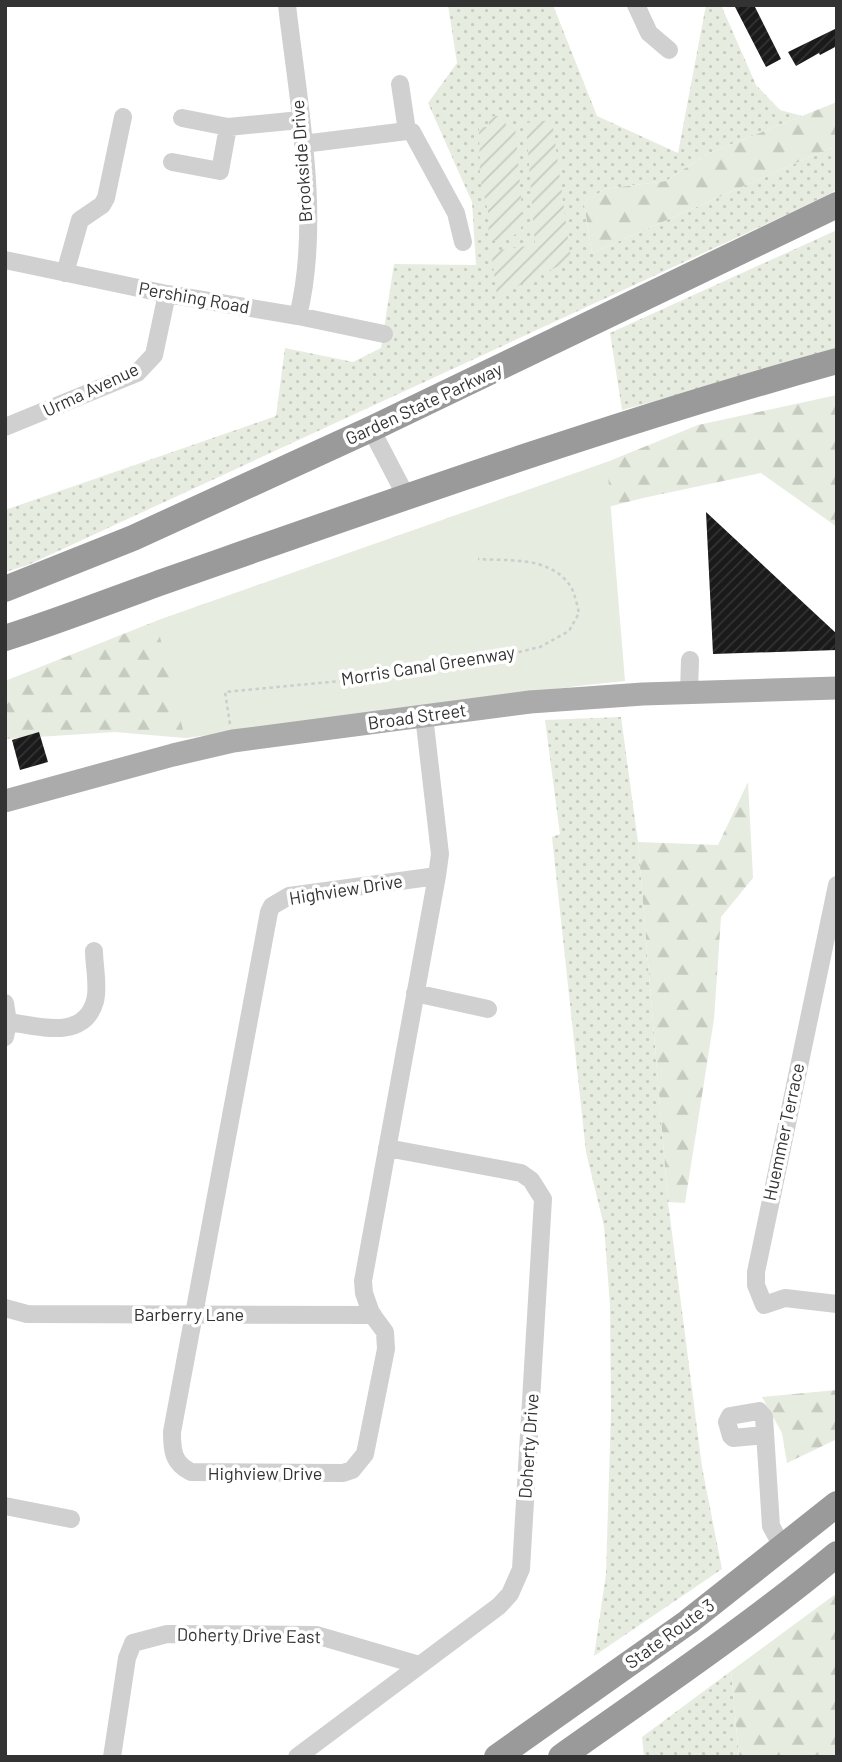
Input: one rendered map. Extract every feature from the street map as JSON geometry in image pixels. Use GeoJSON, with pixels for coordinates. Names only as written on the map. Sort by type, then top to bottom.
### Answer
{"type":"FeatureCollection","features":[{"type":"Feature","properties":{"kind":"highway","name":"Garden State Parkway"},"geometry":{"type":"LineString","coordinates":[[5,589],[133,538],[372,429],[837,205]]}},
{"type":"Feature","properties":{"kind":"highway"},"geometry":{"type":"LineString","coordinates":[[5,638],[606,429],[837,361]]}},
{"type":"Feature","properties":{"kind":"highway"},"geometry":{"type":"LineString","coordinates":[[654,1646],[837,1484]]}},
{"type":"Feature","properties":{"kind":"highway","name":"State Route 3"},"geometry":{"type":"LineString","coordinates":[[497,1757],[736,1586],[837,1504]]}},
{"type":"Feature","properties":{"kind":"highway","name":"State Route 3"},"geometry":{"type":"LineString","coordinates":[[561,1757],[733,1635],[837,1553]]}},
{"type":"Feature","properties":{"kind":"main road","name":"Broad Street"},"geometry":{"type":"LineString","coordinates":[[5,801],[233,741],[530,702],[837,688]]}},
{"type":"Feature","properties":{"kind":"street","name":"Brookside Drive"},"geometry":{"type":"LineString","coordinates":[[287,5],[308,200],[303,295],[298,316]]}},
{"type":"Feature","properties":{"kind":"street"},"geometry":{"type":"LineString","coordinates":[[636,5],[649,33],[669,50]]}},
{"type":"Feature","properties":{"kind":"street"},"geometry":{"type":"LineString","coordinates":[[400,84],[407,131]]}},
{"type":"Feature","properties":{"kind":"street"},"geometry":{"type":"LineString","coordinates":[[65,273],[79,220],[102,205],[106,198],[123,117]]}},
{"type":"Feature","properties":{"kind":"street"},"geometry":{"type":"LineString","coordinates":[[182,118],[228,127],[300,120]]}},
{"type":"Feature","properties":{"kind":"street"},"geometry":{"type":"LineString","coordinates":[[172,162],[220,171],[228,127]]}},
{"type":"Feature","properties":{"kind":"street"},"geometry":{"type":"LineString","coordinates":[[303,144],[412,132],[456,213],[463,242]]}},
{"type":"Feature","properties":{"kind":"street","name":"Pershing Road"},"geometry":{"type":"LineString","coordinates":[[5,260],[167,294],[298,316],[384,334]]}},
{"type":"Feature","properties":{"kind":"street","name":"Urma Avenue"},"geometry":{"type":"LineString","coordinates":[[5,427],[137,373],[154,355],[167,294]]}},
{"type":"Feature","properties":{"kind":"street"},"geometry":{"type":"LineString","coordinates":[[372,429],[407,498]]}},
{"type":"Feature","properties":{"kind":"street"},"geometry":{"type":"LineString","coordinates":[[689,693],[690,660]]}},
{"type":"Feature","properties":{"kind":"street","name":"Highview Drive"},"geometry":{"type":"LineString","coordinates":[[424,716],[440,841],[437,876],[363,1281],[364,1293],[373,1315],[385,1332],[386,1349],[365,1454],[352,1470],[328,1474],[200,1474],[183,1468],[174,1456],[172,1433],[269,912],[282,898],[289,896],[437,876]]}},
{"type":"Feature","properties":{"kind":"street","name":"Huemmer Terrace"},"geometry":{"type":"LineString","coordinates":[[837,885],[756,1272],[756,1285],[764,1305],[785,1298],[837,1304]]}},
{"type":"Feature","properties":{"kind":"street"},"geometry":{"type":"LineString","coordinates":[[5,1003],[7,1030],[67,1029],[82,1023],[95,1002],[94,951]]}},
{"type":"Feature","properties":{"kind":"street"},"geometry":{"type":"LineString","coordinates":[[415,993],[488,1009]]}},
{"type":"Feature","properties":{"kind":"street","name":"Doherty Drive"},"geometry":{"type":"LineString","coordinates":[[297,1757],[499,1606],[510,1594],[521,1569],[543,1199],[531,1180],[522,1173],[387,1148]]}},
{"type":"Feature","properties":{"kind":"street","name":"Barberry Lane"},"geometry":{"type":"LineString","coordinates":[[5,1308],[27,1314],[373,1315]]}},
{"type":"Feature","properties":{"kind":"street"},"geometry":{"type":"LineString","coordinates":[[765,1435],[733,1438],[727,1422],[730,1416],[759,1411],[764,1417],[771,1525],[777,1537]]}},
{"type":"Feature","properties":{"kind":"street"},"geometry":{"type":"LineString","coordinates":[[5,1506],[71,1519]]}},
{"type":"Feature","properties":{"kind":"street","name":"Doherty Drive East"},"geometry":{"type":"LineString","coordinates":[[112,1757],[127,1658],[133,1643],[167,1634],[316,1634],[419,1665]]}},
{"type":"Feature","properties":{"kind":"path","name":"Morris Canal Greenway"},"geometry":{"type":"LineString","coordinates":[[233,741],[225,692],[393,676],[480,661],[540,647],[569,631],[579,613],[571,587],[553,569],[529,562],[478,559]]}},
{"type":"Feature","properties":{"kind":"green space"},"geometry":{"type":"Polygon","coordinates":[[[448,5],[553,5],[597,116],[678,153],[706,5],[721,5],[756,85],[780,110],[802,116],[707,154],[666,181],[605,189],[584,203],[592,253],[837,145],[837,190],[28,565],[5,572],[5,510],[276,416],[285,348],[353,362],[381,348],[394,264],[476,265],[472,202],[428,103],[457,63],[448,5]]]}},
{"type":"Feature","properties":{"kind":"green space"},"geometry":{"type":"Polygon","coordinates":[[[837,102],[837,145],[592,253],[584,203],[605,189],[666,181],[707,154],[837,102]]]}},
{"type":"Feature","properties":{"kind":"green space"},"geometry":{"type":"Polygon","coordinates":[[[489,116],[505,116],[506,126],[515,125],[523,222],[514,235],[488,241],[489,216],[480,178],[479,127],[489,127],[489,116]]]}},
{"type":"Feature","properties":{"kind":"green space"},"geometry":{"type":"Polygon","coordinates":[[[552,120],[571,260],[497,296],[491,251],[535,245],[526,123],[552,120]]]}},
{"type":"Feature","properties":{"kind":"green space"},"geometry":{"type":"Polygon","coordinates":[[[837,230],[837,352],[622,410],[610,333],[837,230]]]}},
{"type":"Feature","properties":{"kind":"green space"},"geometry":{"type":"Polygon","coordinates":[[[837,395],[837,527],[761,473],[643,498],[553,521],[584,685],[185,738],[115,732],[5,739],[5,681],[156,621],[607,462],[698,425],[837,395]]]}},
{"type":"Feature","properties":{"kind":"green space"},"geometry":{"type":"Polygon","coordinates":[[[607,462],[625,681],[527,691],[185,738],[156,621],[607,462]]]}},
{"type":"Feature","properties":{"kind":"green space"},"geometry":{"type":"Polygon","coordinates":[[[621,717],[638,842],[668,1202],[702,1467],[722,1569],[594,1656],[606,1574],[611,1412],[610,1305],[604,1226],[586,1152],[552,837],[560,834],[545,720],[621,717]]]}},
{"type":"Feature","properties":{"kind":"green space"},"geometry":{"type":"Polygon","coordinates":[[[748,782],[753,878],[721,917],[714,1019],[685,1203],[668,1202],[638,842],[718,845],[748,782]]]}},
{"type":"Feature","properties":{"kind":"green space"},"geometry":{"type":"Polygon","coordinates":[[[837,1390],[837,1439],[787,1463],[782,1433],[762,1397],[837,1390]]]}},
{"type":"Feature","properties":{"kind":"green space"},"geometry":{"type":"Polygon","coordinates":[[[837,1593],[837,1757],[739,1757],[731,1671],[837,1593]]]}},
{"type":"Feature","properties":{"kind":"green space"},"geometry":{"type":"Polygon","coordinates":[[[731,1671],[739,1757],[644,1757],[642,1737],[731,1671]]]}},
{"type":"Feature","properties":{"kind":"building"},"geometry":{"type":"Polygon","coordinates":[[[734,5],[754,5],[781,59],[766,67],[734,5]]]}},
{"type":"Feature","properties":{"kind":"building"},"geometry":{"type":"Polygon","coordinates":[[[837,28],[837,46],[796,66],[788,52],[837,28]]]}},
{"type":"Feature","properties":{"kind":"building"},"geometry":{"type":"Polygon","coordinates":[[[706,512],[837,634],[837,650],[713,654],[706,512]]]}},
{"type":"Feature","properties":{"kind":"building"},"geometry":{"type":"Polygon","coordinates":[[[39,732],[48,762],[20,770],[12,740],[39,732]]]}}]}
